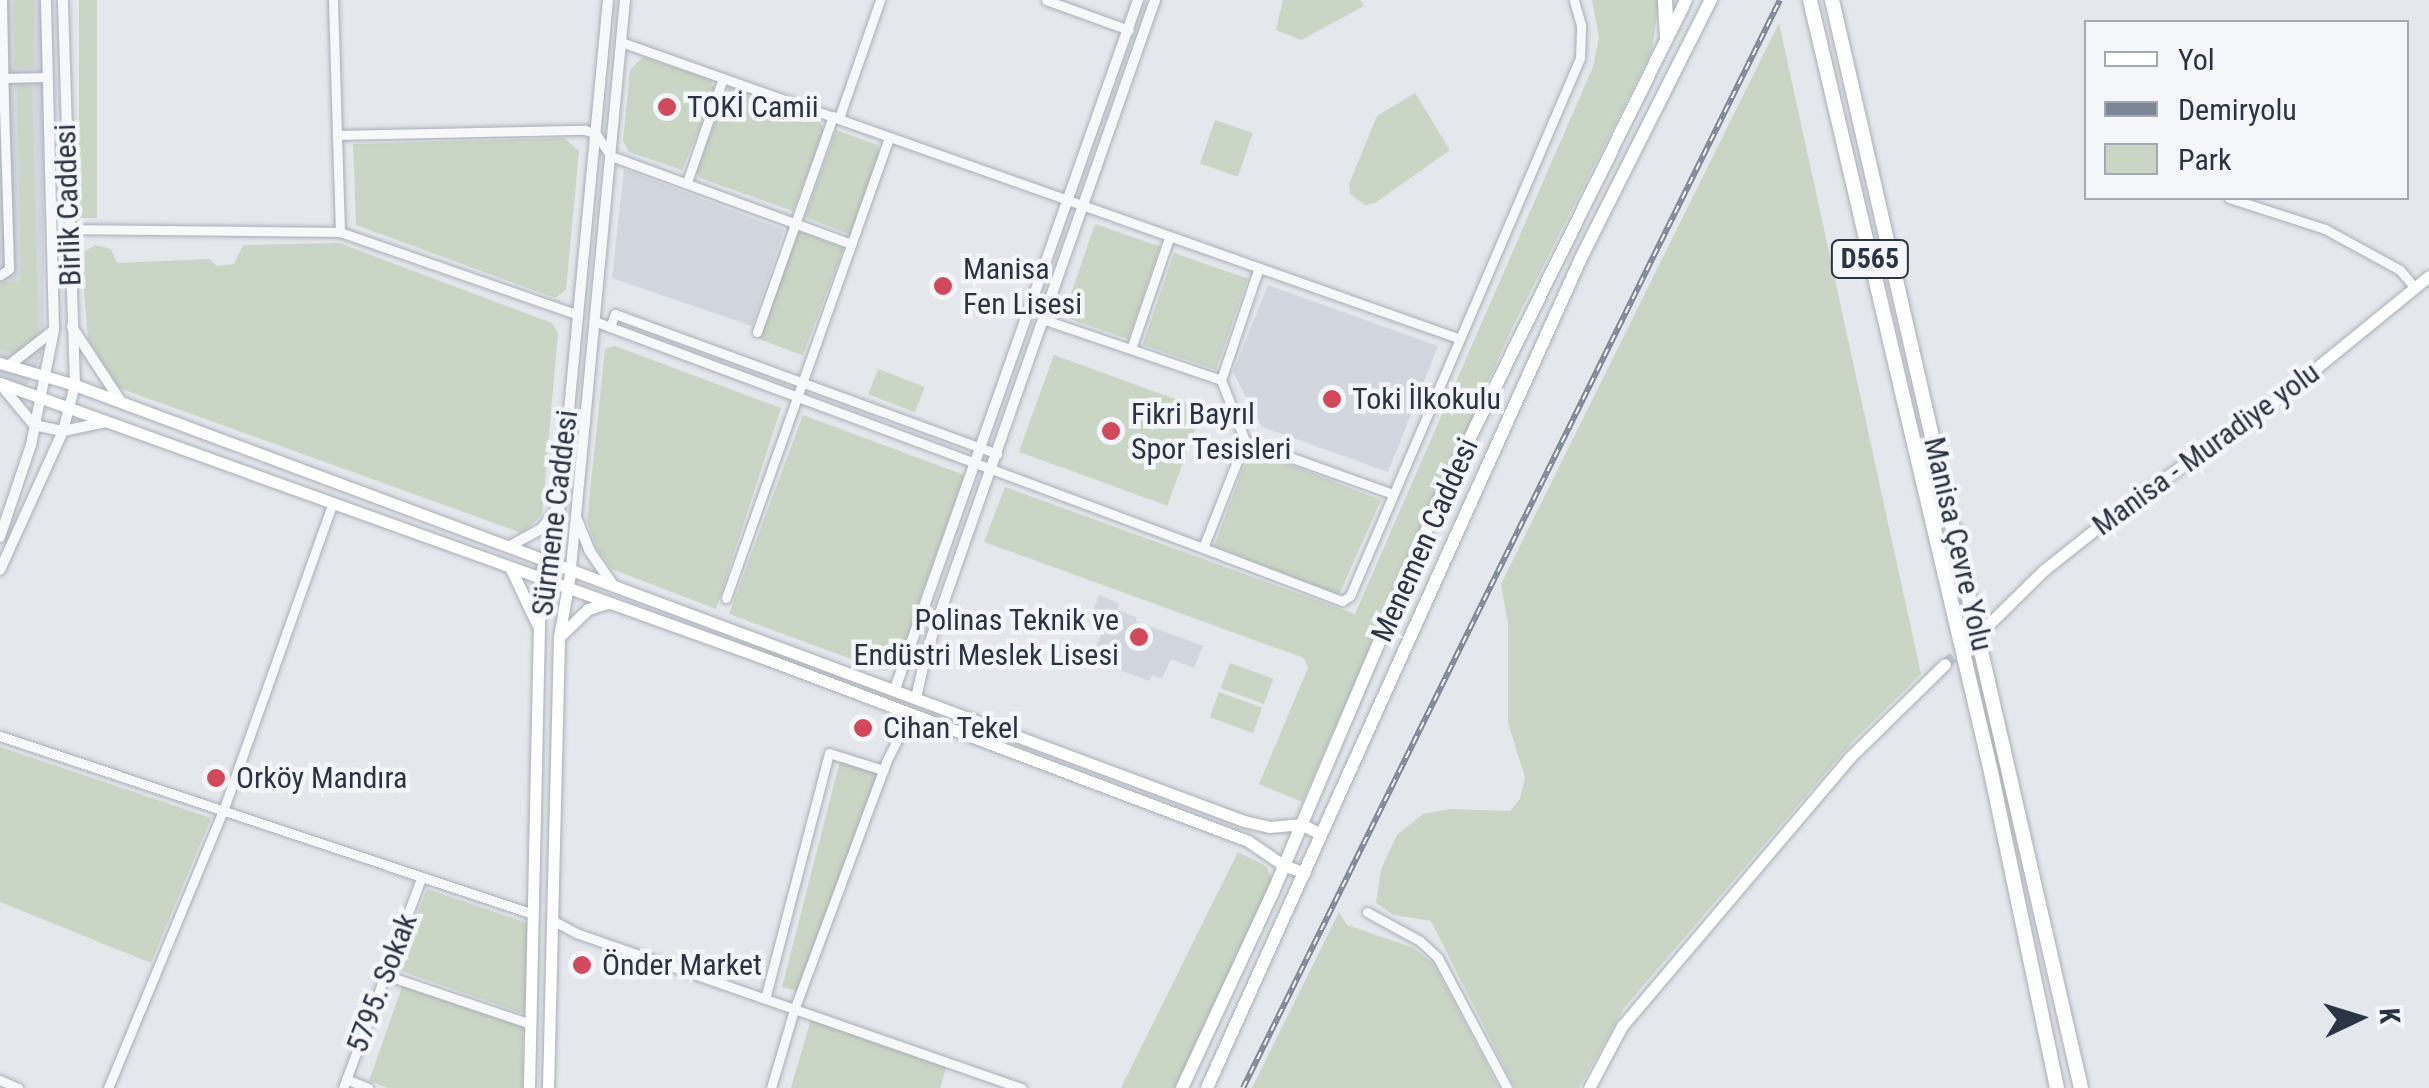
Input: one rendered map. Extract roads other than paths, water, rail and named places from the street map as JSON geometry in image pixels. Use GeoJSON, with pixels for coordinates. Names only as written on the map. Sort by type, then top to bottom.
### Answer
{"type":"FeatureCollection","features":[{"type":"Feature","properties":{"kind":"highway"},"geometry":{"type":"LineString","coordinates":[[1665,0],[1667,37]]}},
{"type":"Feature","properties":{"kind":"highway","name":"Manisa Çevre Yolu"},"geometry":{"type":"LineString","coordinates":[[1810,0],[1991,772],[2057,1088]]}},
{"type":"Feature","properties":{"kind":"highway","name":"Manisa Çevre Yolu"},"geometry":{"type":"LineString","coordinates":[[1832,0],[2081,1088]]}},
{"type":"Feature","properties":{"kind":"main road","name":"Menemen Caddesi"},"geometry":{"type":"LineString","coordinates":[[1182,1088],[1283,866],[1437,506],[1686,0]]}},
{"type":"Feature","properties":{"kind":"main road","name":"Menemen Caddesi"},"geometry":{"type":"LineString","coordinates":[[1207,1088],[1582,258],[1711,0]]}},
{"type":"Feature","properties":{"kind":"main road","name":"Manisa - Muradiye yolu"},"geometry":{"type":"LineString","coordinates":[[1987,626],[2044,570],[2122,508],[2283,395],[2429,276]]}},
{"type":"Feature","properties":{"kind":"main road"},"geometry":{"type":"LineString","coordinates":[[4,365],[75,385],[546,558],[1244,821],[1268,827],[1300,824],[1321,834]]}},
{"type":"Feature","properties":{"kind":"main road"},"geometry":{"type":"LineString","coordinates":[[0,383],[609,603],[1248,841],[1283,866],[1305,873]]}},
{"type":"Feature","properties":{"kind":"main road","name":"Sürmene Caddesi"},"geometry":{"type":"LineString","coordinates":[[530,1088],[540,580],[546,558]]}},
{"type":"Feature","properties":{"kind":"main road","name":"Sürmene Caddesi"},"geometry":{"type":"LineString","coordinates":[[548,1088],[559,636],[571,568]]}},
{"type":"Feature","properties":{"kind":"main road"},"geometry":{"type":"LineString","coordinates":[[511,569],[540,632]]}},
{"type":"Feature","properties":{"kind":"main road"},"geometry":{"type":"LineString","coordinates":[[559,636],[588,609],[609,603]]}},
{"type":"Feature","properties":{"kind":"main road"},"geometry":{"type":"LineString","coordinates":[[1589,1088],[1622,1026],[1849,758],[1945,664]]}},
{"type":"Feature","properties":{"kind":"main road"},"geometry":{"type":"LineString","coordinates":[[888,708],[894,690]]}},
{"type":"Feature","properties":{"kind":"main road"},"geometry":{"type":"LineString","coordinates":[[909,716],[916,698]]}},
{"type":"Feature","properties":{"kind":"main road"},"geometry":{"type":"LineString","coordinates":[[532,914],[552,920]]}},
{"type":"Feature","properties":{"kind":"street"},"geometry":{"type":"LineString","coordinates":[[0,275],[9,269],[2,0]]}},
{"type":"Feature","properties":{"kind":"street","name":"Birlik Caddesi"},"geometry":{"type":"LineString","coordinates":[[34,425],[54,330],[46,0]]}},
{"type":"Feature","properties":{"kind":"street","name":"Birlik Caddesi"},"geometry":{"type":"LineString","coordinates":[[63,0],[75,385],[64,431]]}},
{"type":"Feature","properties":{"kind":"street"},"geometry":{"type":"LineString","coordinates":[[333,0],[340,232]]}},
{"type":"Feature","properties":{"kind":"street","name":"Sürmene Caddesi"},"geometry":{"type":"LineString","coordinates":[[546,558],[560,505],[608,0]]}},
{"type":"Feature","properties":{"kind":"street","name":"Sürmene Caddesi"},"geometry":{"type":"LineString","coordinates":[[571,568],[625,0]]}},
{"type":"Feature","properties":{"kind":"street"},"geometry":{"type":"LineString","coordinates":[[757,332],[880,0]]}},
{"type":"Feature","properties":{"kind":"street"},"geometry":{"type":"LineString","coordinates":[[1046,0],[1129,30]]}},
{"type":"Feature","properties":{"kind":"street"},"geometry":{"type":"LineString","coordinates":[[894,690],[977,465],[1138,0]]}},
{"type":"Feature","properties":{"kind":"street"},"geometry":{"type":"LineString","coordinates":[[916,698],[926,650],[1155,0]]}},
{"type":"Feature","properties":{"kind":"street"},"geometry":{"type":"LineString","coordinates":[[594,321],[1342,601],[1350,596],[1580,58],[1582,25],[1574,0]]}},
{"type":"Feature","properties":{"kind":"street"},"geometry":{"type":"LineString","coordinates":[[621,42],[1458,338]]}},
{"type":"Feature","properties":{"kind":"street"},"geometry":{"type":"LineString","coordinates":[[4,78],[47,77]]}},
{"type":"Feature","properties":{"kind":"street"},"geometry":{"type":"LineString","coordinates":[[687,182],[724,78]]}},
{"type":"Feature","properties":{"kind":"street"},"geometry":{"type":"LineString","coordinates":[[337,135],[585,130],[596,134],[611,156],[852,244]]}},
{"type":"Feature","properties":{"kind":"street"},"geometry":{"type":"LineString","coordinates":[[726,598],[889,138]]}},
{"type":"Feature","properties":{"kind":"street"},"geometry":{"type":"LineString","coordinates":[[2235,200],[2325,228],[2400,270],[2415,288]]}},
{"type":"Feature","properties":{"kind":"street"},"geometry":{"type":"LineString","coordinates":[[68,230],[340,232],[578,315]]}},
{"type":"Feature","properties":{"kind":"street"},"geometry":{"type":"LineString","coordinates":[[1131,348],[1169,238]]}},
{"type":"Feature","properties":{"kind":"street"},"geometry":{"type":"LineString","coordinates":[[1203,548],[1245,440],[1221,380],[1258,270]]}},
{"type":"Feature","properties":{"kind":"street"},"geometry":{"type":"LineString","coordinates":[[610,327],[614,314],[997,454]]}},
{"type":"Feature","properties":{"kind":"street"},"geometry":{"type":"LineString","coordinates":[[1042,319],[1221,380]]}},
{"type":"Feature","properties":{"kind":"street"},"geometry":{"type":"LineString","coordinates":[[72,326],[121,402]]}},
{"type":"Feature","properties":{"kind":"street"},"geometry":{"type":"LineString","coordinates":[[4,365],[42,344],[54,330]]}},
{"type":"Feature","properties":{"kind":"street"},"geometry":{"type":"LineString","coordinates":[[0,383],[34,425],[64,431],[109,422]]}},
{"type":"Feature","properties":{"kind":"street"},"geometry":{"type":"LineString","coordinates":[[0,538],[34,425]]}},
{"type":"Feature","properties":{"kind":"street"},"geometry":{"type":"LineString","coordinates":[[0,570],[64,431]]}},
{"type":"Feature","properties":{"kind":"street"},"geometry":{"type":"LineString","coordinates":[[1245,440],[1393,494]]}},
{"type":"Feature","properties":{"kind":"street"},"geometry":{"type":"LineString","coordinates":[[31,445],[54,448]]}},
{"type":"Feature","properties":{"kind":"street"},"geometry":{"type":"LineString","coordinates":[[108,1088],[223,811],[332,505]]}},
{"type":"Feature","properties":{"kind":"street"},"geometry":{"type":"LineString","coordinates":[[510,546],[542,528],[560,505]]}},
{"type":"Feature","properties":{"kind":"street"},"geometry":{"type":"LineString","coordinates":[[575,513],[588,550],[614,586]]}},
{"type":"Feature","properties":{"kind":"street"},"geometry":{"type":"LineString","coordinates":[[770,1088],[794,1010],[883,770],[909,716]]}},
{"type":"Feature","properties":{"kind":"street"},"geometry":{"type":"LineString","coordinates":[[0,736],[532,914]]}},
{"type":"Feature","properties":{"kind":"street"},"geometry":{"type":"LineString","coordinates":[[764,999],[830,752],[883,770]]}},
{"type":"Feature","properties":{"kind":"street","name":"5795. Sokak"},"geometry":{"type":"LineString","coordinates":[[344,1084],[421,878]]}},
{"type":"Feature","properties":{"kind":"street"},"geometry":{"type":"LineString","coordinates":[[1367,912],[1420,941],[1438,958],[1507,1088]]}},
{"type":"Feature","properties":{"kind":"street"},"geometry":{"type":"LineString","coordinates":[[552,920],[576,933],[1022,1088]]}},
{"type":"Feature","properties":{"kind":"street"},"geometry":{"type":"LineString","coordinates":[[385,975],[531,1024]]}},
{"type":"Feature","properties":{"kind":"street"},"geometry":{"type":"LineString","coordinates":[[0,1080],[18,1088]]}},
{"type":"Feature","properties":{"kind":"street"},"geometry":{"type":"LineString","coordinates":[[344,1084],[368,1088]]}},
{"type":"Feature","properties":{"kind":"tunnel"},"geometry":{"type":"LineString","coordinates":[[1945,664],[1983,630]]}},
{"type":"Feature","properties":{"kind":"railway"},"geometry":{"type":"LineString","coordinates":[[1243,1088],[1780,0]]}},
{"type":"Feature","properties":{"kind":"place","name":"TOKİ Camii"},"geometry":{"type":"Point","coordinates":[667,107]}},
{"type":"Feature","properties":{"kind":"place","name":"Manisa Fen Lisesi"},"geometry":{"type":"Point","coordinates":[943,286]}},
{"type":"Feature","properties":{"kind":"place","name":"Toki İlkokulu"},"geometry":{"type":"Point","coordinates":[1332,399]}},
{"type":"Feature","properties":{"kind":"place","name":"Fikri Bayrıl Spor Tesisleri"},"geometry":{"type":"Point","coordinates":[1111,431]}},
{"type":"Feature","properties":{"kind":"place","name":"Polinas Teknik ve Endüstri Meslek Lisesi"},"geometry":{"type":"Point","coordinates":[1139,637]}},
{"type":"Feature","properties":{"kind":"place","name":"Cihan Tekel"},"geometry":{"type":"Point","coordinates":[863,728]}},
{"type":"Feature","properties":{"kind":"place","name":"Orköy Mandıra"},"geometry":{"type":"Point","coordinates":[216,778]}},
{"type":"Feature","properties":{"kind":"place","name":"Önder Market"},"geometry":{"type":"Point","coordinates":[582,965]}}]}
